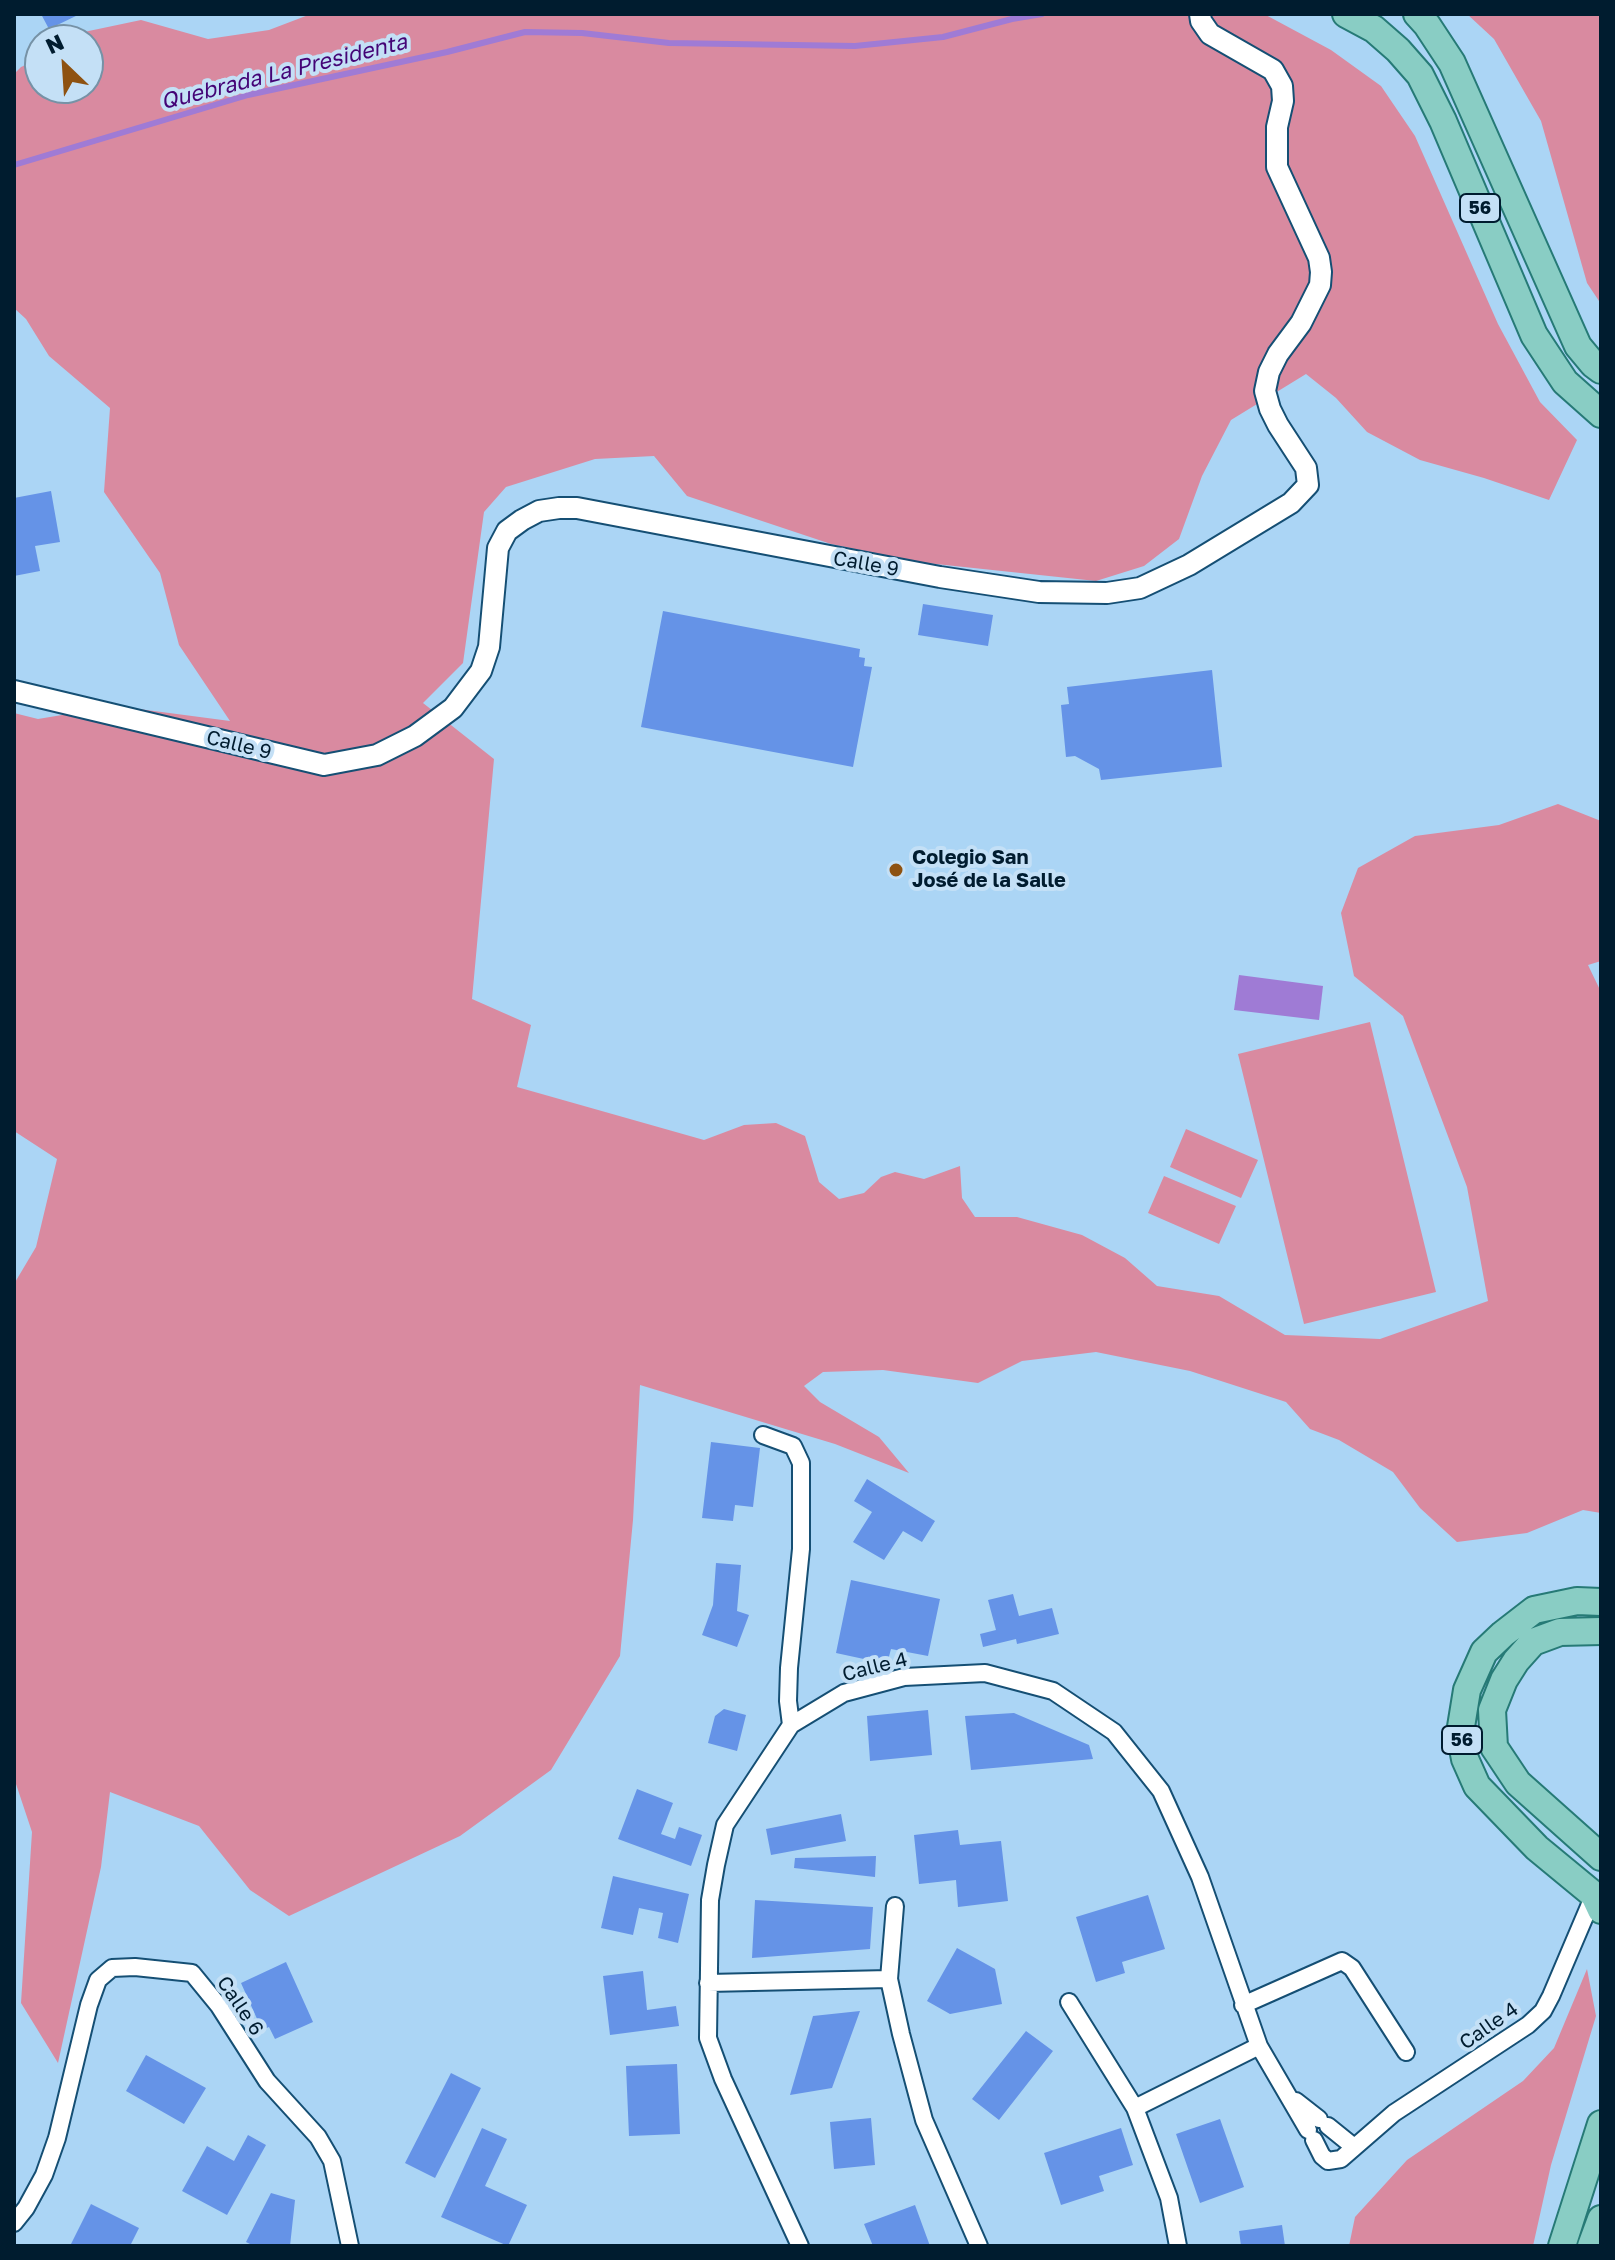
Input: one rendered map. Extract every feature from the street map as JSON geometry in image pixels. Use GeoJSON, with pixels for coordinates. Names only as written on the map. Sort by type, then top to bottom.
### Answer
{"type":"FeatureCollection","features":[{"type":"Feature","properties":{"kind":"main road","name":"56"},"geometry":{"type":"LineString","coordinates":[[1346,14],[1374,29],[1420,75],[1443,121],[1534,335],[1565,382],[1601,414]]}},
{"type":"Feature","properties":{"kind":"main road","name":"56"},"geometry":{"type":"LineString","coordinates":[[1417,14],[1452,63],[1578,346],[1601,370]]}},
{"type":"Feature","properties":{"kind":"main road","name":"56"},"geometry":{"type":"LineString","coordinates":[[1598,1902],[1537,1848],[1477,1786],[1465,1759],[1460,1733],[1467,1690],[1484,1652],[1503,1634],[1534,1610],[1577,1601],[1601,1602]]}},
{"type":"Feature","properties":{"kind":"main road","name":"56"},"geometry":{"type":"LineString","coordinates":[[1601,1631],[1560,1632],[1533,1642],[1510,1671],[1492,1710],[1494,1747],[1518,1783],[1601,1857]]}},
{"type":"Feature","properties":{"kind":"main road"},"geometry":{"type":"LineString","coordinates":[[1562,2246],[1601,2124]]}},
{"type":"Feature","properties":{"kind":"main road"},"geometry":{"type":"LineString","coordinates":[[1591,2246],[1601,2219]]}},
{"type":"Feature","properties":{"kind":"street","name":"Calle 9"},"geometry":{"type":"LineString","coordinates":[[14,691],[324,765],[377,755],[415,736],[453,708],[481,671],[489,647],[498,548],[507,531],[522,520],[539,511],[559,508],[577,508],[925,575],[1039,592],[1107,593],[1140,588],[1189,565],[1291,503],[1308,485],[1306,468],[1278,425],[1265,391],[1269,372],[1278,354],[1301,323],[1320,285],[1321,272],[1319,258],[1277,167],[1277,127],[1283,101],[1282,86],[1273,70],[1210,34],[1200,14]]}},
{"type":"Feature","properties":{"kind":"street"},"geometry":{"type":"LineString","coordinates":[[763,1435],[793,1446],[801,1463],[801,1549],[789,1668],[791,1725]]}},
{"type":"Feature","properties":{"kind":"street","name":"Calle 4"},"geometry":{"type":"LineString","coordinates":[[800,2246],[723,2079],[708,2038],[710,1900],[725,1825],[791,1725],[844,1693],[904,1677],[985,1673],[1053,1691],[1114,1732],[1161,1791],[1200,1877],[1259,2046],[1291,2097],[1317,2129],[1354,2147]]}},
{"type":"Feature","properties":{"kind":"street","name":"Calle 4"},"geometry":{"type":"LineString","coordinates":[[1317,2129],[1322,2156],[1328,2161],[1341,2159],[1394,2113],[1528,2025],[1543,2011],[1598,1902]]}},
{"type":"Feature","properties":{"kind":"street"},"geometry":{"type":"LineString","coordinates":[[895,1906],[889,1979],[924,2120],[979,2246]]}},
{"type":"Feature","properties":{"kind":"street"},"geometry":{"type":"LineString","coordinates":[[1243,2005],[1342,1961],[1352,1968],[1406,2052]]}},
{"type":"Feature","properties":{"kind":"street","name":"Calle 6"},"geometry":{"type":"LineString","coordinates":[[14,2223],[44,2175],[57,2138],[89,2005],[98,1980],[112,1968],[135,1967],[192,1973],[219,2006],[267,2081],[318,2137],[332,2161],[350,2246]]}},
{"type":"Feature","properties":{"kind":"street"},"geometry":{"type":"LineString","coordinates":[[708,1983],[889,1979]]}},
{"type":"Feature","properties":{"kind":"street"},"geometry":{"type":"LineString","coordinates":[[1069,2002],[1135,2108],[1169,2198],[1178,2246]]}},
{"type":"Feature","properties":{"kind":"street"},"geometry":{"type":"LineString","coordinates":[[1135,2108],[1259,2046]]}},
{"type":"Feature","properties":{"kind":"shaded area"},"geometry":{"type":"Polygon","coordinates":[[[311,14],[1264,14],[1331,50],[1381,86],[1415,136],[1498,324],[1540,402],[1577,440],[1549,500],[1420,460],[1367,432],[1336,398],[1306,374],[1231,420],[1202,476],[1179,539],[1144,566],[1096,581],[917,562],[831,544],[687,496],[654,456],[595,459],[506,487],[484,512],[463,663],[423,703],[494,759],[472,999],[531,1025],[517,1087],[704,1140],[744,1125],[776,1123],[805,1136],[819,1182],[839,1199],[864,1193],[881,1177],[895,1172],[924,1179],[960,1166],[962,1198],[975,1217],[1017,1217],[1082,1235],[1125,1258],[1157,1286],[1219,1296],[1285,1335],[1380,1339],[1488,1301],[1467,1187],[1403,1016],[1354,976],[1341,913],[1358,868],[1415,836],[1499,825],[1558,804],[1601,821],[1601,961],[1588,965],[1601,992],[1601,1513],[1583,1510],[1527,1533],[1457,1542],[1420,1508],[1393,1472],[1339,1440],[1310,1429],[1286,1402],[1190,1371],[1096,1352],[1022,1361],[978,1383],[883,1370],[823,1372],[804,1386],[820,1402],[879,1437],[909,1473],[835,1444],[640,1385],[633,1520],[620,1656],[551,1770],[460,1836],[289,1916],[250,1890],[199,1826],[110,1792],[101,1867],[58,2063],[21,2003],[32,1832],[14,1778],[14,1284],[36,1247],[57,1159],[14,1131],[14,713],[38,719],[116,706],[230,721],[179,645],[160,573],[104,492],[110,408],[49,356],[26,319],[14,308],[14,74],[24,66],[24,104],[104,104],[104,28],[141,20],[208,39],[269,30],[311,14]]]}},
{"type":"Feature","properties":{"kind":"shaded area"},"geometry":{"type":"Polygon","coordinates":[[[1467,14],[1601,14],[1601,304],[1587,283],[1541,121],[1494,39],[1467,14]]]}},
{"type":"Feature","properties":{"kind":"shaded area"},"geometry":{"type":"Polygon","coordinates":[[[1239,975],[1323,986],[1319,1020],[1234,1010],[1239,975]]]}},
{"type":"Feature","properties":{"kind":"shaded area"},"geometry":{"type":"Polygon","coordinates":[[[1370,1022],[1436,1292],[1304,1324],[1238,1054],[1370,1022]]]}},
{"type":"Feature","properties":{"kind":"shaded area"},"geometry":{"type":"Polygon","coordinates":[[[1186,1129],[1258,1160],[1241,1198],[1170,1167],[1186,1129]]]}},
{"type":"Feature","properties":{"kind":"shaded area"},"geometry":{"type":"Polygon","coordinates":[[[1164,1176],[1236,1206],[1219,1244],[1148,1213],[1164,1176]]]}},
{"type":"Feature","properties":{"kind":"shaded area"},"geometry":{"type":"Polygon","coordinates":[[[1587,1969],[1596,2016],[1551,2165],[1533,2246],[1349,2246],[1355,2217],[1407,2160],[1523,2081],[1554,2048],[1587,1969]]]}},
{"type":"Feature","properties":{"kind":"building"},"geometry":{"type":"Polygon","coordinates":[[[41,14],[80,14],[59,24],[46,24],[41,14]]]}},
{"type":"Feature","properties":{"kind":"building"},"geometry":{"type":"Polygon","coordinates":[[[51,491],[60,542],[35,546],[40,571],[14,576],[14,498],[51,491]]]}},
{"type":"Feature","properties":{"kind":"building"},"geometry":{"type":"Polygon","coordinates":[[[923,604],[993,615],[988,646],[918,635],[923,604]]]}},
{"type":"Feature","properties":{"kind":"building"},"geometry":{"type":"Polygon","coordinates":[[[663,611],[860,649],[859,657],[865,658],[864,666],[872,667],[853,767],[641,727],[663,611]]]}},
{"type":"Feature","properties":{"kind":"building"},"geometry":{"type":"Polygon","coordinates":[[[1212,670],[1222,767],[1101,780],[1099,769],[1075,756],[1066,757],[1061,705],[1069,704],[1067,687],[1212,670]]]}},
{"type":"Feature","properties":{"kind":"building"},"geometry":{"type":"Polygon","coordinates":[[[711,1442],[760,1448],[753,1507],[735,1505],[733,1521],[702,1518],[711,1442]]]}},
{"type":"Feature","properties":{"kind":"building"},"geometry":{"type":"Polygon","coordinates":[[[867,1479],[935,1521],[922,1542],[903,1531],[884,1560],[853,1542],[872,1512],[854,1501],[867,1479]]]}},
{"type":"Feature","properties":{"kind":"building"},"geometry":{"type":"Polygon","coordinates":[[[716,1563],[741,1565],[737,1611],[749,1615],[737,1647],[702,1635],[713,1605],[716,1563]]]}},
{"type":"Feature","properties":{"kind":"building"},"geometry":{"type":"Polygon","coordinates":[[[851,1580],[940,1599],[928,1656],[891,1649],[887,1664],[836,1653],[851,1580]]]}},
{"type":"Feature","properties":{"kind":"building"},"geometry":{"type":"Polygon","coordinates":[[[1013,1594],[1019,1616],[1052,1608],[1059,1634],[1017,1644],[1016,1639],[983,1647],[980,1634],[996,1630],[988,1600],[1013,1594]]]}},
{"type":"Feature","properties":{"kind":"building"},"geometry":{"type":"Polygon","coordinates":[[[724,1709],[746,1715],[737,1751],[708,1743],[715,1716],[724,1709]]]}},
{"type":"Feature","properties":{"kind":"building"},"geometry":{"type":"Polygon","coordinates":[[[928,1710],[932,1755],[870,1761],[867,1716],[928,1710]]]}},
{"type":"Feature","properties":{"kind":"building"},"geometry":{"type":"Polygon","coordinates":[[[1014,1713],[1089,1745],[1093,1759],[971,1770],[965,1716],[1014,1713]]]}},
{"type":"Feature","properties":{"kind":"building"},"geometry":{"type":"Polygon","coordinates":[[[637,1789],[673,1803],[661,1834],[675,1839],[679,1827],[702,1835],[691,1866],[618,1839],[637,1789]]]}},
{"type":"Feature","properties":{"kind":"building"},"geometry":{"type":"Polygon","coordinates":[[[841,1814],[846,1841],[771,1855],[766,1829],[841,1814]]]}},
{"type":"Feature","properties":{"kind":"building"},"geometry":{"type":"Polygon","coordinates":[[[958,1830],[960,1845],[1001,1841],[1008,1901],[958,1907],[956,1880],[919,1884],[914,1835],[958,1830]]]}},
{"type":"Feature","properties":{"kind":"building"},"geometry":{"type":"Polygon","coordinates":[[[876,1856],[875,1877],[794,1868],[795,1858],[876,1856]]]}},
{"type":"Feature","properties":{"kind":"building"},"geometry":{"type":"Polygon","coordinates":[[[613,1876],[689,1894],[678,1943],[658,1938],[663,1913],[639,1908],[633,1935],[601,1928],[613,1876]]]}},
{"type":"Feature","properties":{"kind":"building"},"geometry":{"type":"Polygon","coordinates":[[[1148,1895],[1165,1949],[1122,1962],[1125,1973],[1096,1982],[1076,1917],[1148,1895]]]}},
{"type":"Feature","properties":{"kind":"building"},"geometry":{"type":"Polygon","coordinates":[[[755,1900],[873,1907],[870,1949],[752,1958],[755,1900]]]}},
{"type":"Feature","properties":{"kind":"building"},"geometry":{"type":"Polygon","coordinates":[[[957,1948],[995,1969],[1002,2004],[950,2014],[927,2001],[957,1948]]]}},
{"type":"Feature","properties":{"kind":"building"},"geometry":{"type":"Polygon","coordinates":[[[286,1962],[313,2022],[275,2039],[269,2027],[262,2030],[241,1983],[286,1962]]]}},
{"type":"Feature","properties":{"kind":"building"},"geometry":{"type":"Polygon","coordinates":[[[643,1971],[647,2010],[676,2006],[679,2026],[610,2035],[603,1976],[643,1971]]]}},
{"type":"Feature","properties":{"kind":"building"},"geometry":{"type":"Polygon","coordinates":[[[860,2011],[832,2088],[790,2095],[813,2016],[860,2011]]]}},
{"type":"Feature","properties":{"kind":"building"},"geometry":{"type":"Polygon","coordinates":[[[1026,2031],[1053,2051],[999,2120],[972,2099],[1026,2031]]]}},
{"type":"Feature","properties":{"kind":"building"},"geometry":{"type":"Polygon","coordinates":[[[146,2055],[206,2088],[184,2124],[126,2091],[146,2055]]]}},
{"type":"Feature","properties":{"kind":"building"},"geometry":{"type":"Polygon","coordinates":[[[677,2064],[680,2134],[629,2136],[626,2066],[677,2064]]]}},
{"type":"Feature","properties":{"kind":"building"},"geometry":{"type":"Polygon","coordinates":[[[451,2073],[481,2088],[435,2178],[405,2163],[451,2073]]]}},
{"type":"Feature","properties":{"kind":"building"},"geometry":{"type":"Polygon","coordinates":[[[871,2118],[875,2165],[834,2169],[830,2122],[871,2118]]]}},
{"type":"Feature","properties":{"kind":"building"},"geometry":{"type":"Polygon","coordinates":[[[1220,2119],[1244,2187],[1200,2203],[1176,2134],[1220,2119]]]}},
{"type":"Feature","properties":{"kind":"building"},"geometry":{"type":"Polygon","coordinates":[[[482,2128],[507,2139],[485,2186],[527,2205],[508,2246],[441,2217],[482,2128]]]}},
{"type":"Feature","properties":{"kind":"building"},"geometry":{"type":"Polygon","coordinates":[[[1121,2128],[1133,2165],[1099,2176],[1104,2191],[1061,2205],[1044,2153],[1121,2128]]]}},
{"type":"Feature","properties":{"kind":"building"},"geometry":{"type":"Polygon","coordinates":[[[248,2135],[266,2145],[227,2215],[182,2191],[207,2146],[234,2161],[248,2135]]]}},
{"type":"Feature","properties":{"kind":"building"},"geometry":{"type":"Polygon","coordinates":[[[271,2193],[295,2200],[290,2246],[254,2246],[246,2242],[271,2193]]]}},
{"type":"Feature","properties":{"kind":"building"},"geometry":{"type":"Polygon","coordinates":[[[91,2204],[139,2228],[130,2246],[70,2246],[91,2204]]]}},
{"type":"Feature","properties":{"kind":"building"},"geometry":{"type":"Polygon","coordinates":[[[915,2205],[930,2246],[873,2246],[864,2224],[915,2205]]]}},
{"type":"Feature","properties":{"kind":"building"},"geometry":{"type":"Polygon","coordinates":[[[1282,2225],[1285,2246],[1241,2246],[1239,2231],[1282,2225]]]}},
{"type":"Feature","properties":{"kind":"waterway","name":"Quebrada La Presidenta"},"geometry":{"type":"LineString","coordinates":[[14,165],[248,95],[525,32],[582,33],[669,43],[855,46],[943,37],[1042,14]]}},
{"type":"Feature","properties":{"kind":"place","name":"Colegio San José de la Salle"},"geometry":{"type":"Point","coordinates":[896,870]}}]}
